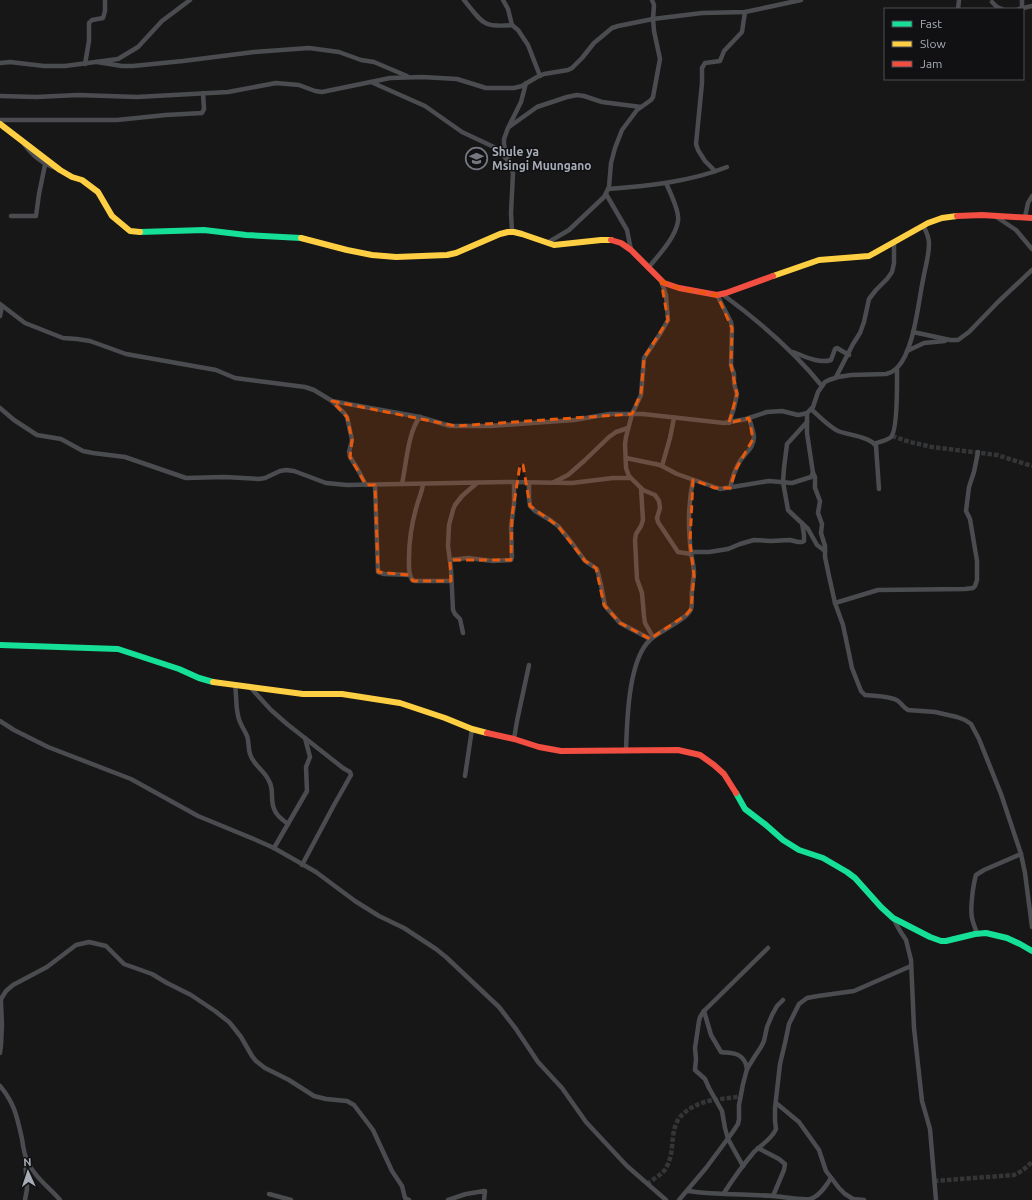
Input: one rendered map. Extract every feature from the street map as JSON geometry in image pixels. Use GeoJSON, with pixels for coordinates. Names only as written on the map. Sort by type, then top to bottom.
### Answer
{"type":"FeatureCollection","features":[{"type":"Feature","properties":{"kind":"street"},"geometry":{"type":"LineString","coordinates":[[85,64],[89,41],[89,23],[92,20],[103,18],[105,11],[105,0]]}},
{"type":"Feature","properties":{"kind":"street"},"geometry":{"type":"LineString","coordinates":[[0,63],[22,62],[55,66],[85,64],[118,59],[138,48],[162,21],[190,0]]}},
{"type":"Feature","properties":{"kind":"street"},"geometry":{"type":"LineString","coordinates":[[464,0],[478,18],[486,24],[512,25]]}},
{"type":"Feature","properties":{"kind":"street"},"geometry":{"type":"LineString","coordinates":[[503,0],[508,9],[512,25],[518,30],[528,45],[540,76]]}},
{"type":"Feature","properties":{"kind":"street"},"geometry":{"type":"LineString","coordinates":[[547,243],[569,230],[606,194],[611,163],[622,130],[637,110],[653,97],[660,59],[654,32],[654,5],[652,0]]}},
{"type":"Feature","properties":{"kind":"street"},"geometry":{"type":"LineString","coordinates":[[0,96],[36,97],[78,95],[137,97],[228,92],[276,83],[299,85],[322,92],[369,81],[408,77],[451,78],[463,80],[486,88],[510,88],[526,84],[549,73],[568,70],[574,67],[592,45],[612,28],[620,25],[653,19],[714,12],[745,12],[801,0]]}},
{"type":"Feature","properties":{"kind":"street"},"geometry":{"type":"LineString","coordinates":[[992,1],[1000,8]]}},
{"type":"Feature","properties":{"kind":"street"},"geometry":{"type":"LineString","coordinates":[[715,171],[708,164],[696,146],[702,68],[705,63],[720,61],[724,51],[742,32],[745,12]]}},
{"type":"Feature","properties":{"kind":"street"},"geometry":{"type":"LineString","coordinates":[[97,62],[122,66],[133,66],[274,50],[309,48],[339,52],[361,60],[371,61],[408,77]]}},
{"type":"Feature","properties":{"kind":"street"},"geometry":{"type":"LineString","coordinates":[[369,81],[425,106],[462,132],[496,148],[511,164]]}},
{"type":"Feature","properties":{"kind":"street"},"geometry":{"type":"LineString","coordinates":[[512,232],[511,213],[513,173],[504,145],[504,139],[521,102],[526,84]]}},
{"type":"Feature","properties":{"kind":"street"},"geometry":{"type":"LineString","coordinates":[[0,120],[117,120],[202,113],[204,109],[203,93]]}},
{"type":"Feature","properties":{"kind":"street"},"geometry":{"type":"LineString","coordinates":[[508,128],[537,107],[577,95],[586,96],[598,101],[641,107]]}},
{"type":"Feature","properties":{"kind":"street"},"geometry":{"type":"LineString","coordinates":[[0,124],[60,170],[86,183],[98,192],[109,212],[130,231],[204,230],[246,236],[297,238],[372,255],[396,257],[446,255],[456,253],[500,234],[512,232],[554,245],[611,240],[621,243],[631,250],[661,281],[670,286],[705,293],[720,294],[819,260],[869,256],[936,220],[957,216],[994,215],[1032,218]]}},
{"type":"Feature","properties":{"kind":"street"},"geometry":{"type":"LineString","coordinates":[[22,141],[29,152],[45,165],[60,170]]}},
{"type":"Feature","properties":{"kind":"street"},"geometry":{"type":"LineString","coordinates":[[11,216],[36,216],[45,165]]}},
{"type":"Feature","properties":{"kind":"street"},"geometry":{"type":"LineString","coordinates":[[608,189],[688,180],[727,167]]}},
{"type":"Feature","properties":{"kind":"street"},"geometry":{"type":"LineString","coordinates":[[648,268],[668,242],[678,221],[674,203],[666,183]]}},
{"type":"Feature","properties":{"kind":"street"},"geometry":{"type":"LineString","coordinates":[[606,194],[627,230],[631,250]]}},
{"type":"Feature","properties":{"kind":"street"},"geometry":{"type":"LineString","coordinates":[[1025,218],[1028,203],[1032,196]]}},
{"type":"Feature","properties":{"kind":"street"},"geometry":{"type":"LineString","coordinates":[[994,215],[1016,230],[1032,249]]}},
{"type":"Feature","properties":{"kind":"street"},"geometry":{"type":"LineString","coordinates":[[874,444],[891,437],[894,432],[897,399],[897,369],[908,350],[914,332],[929,248],[928,234],[924,227]]}},
{"type":"Feature","properties":{"kind":"street"},"geometry":{"type":"LineString","coordinates":[[836,378],[849,355],[853,344],[860,334],[869,299],[892,272],[894,263],[894,242]]}},
{"type":"Feature","properties":{"kind":"street"},"geometry":{"type":"LineString","coordinates":[[908,350],[924,343],[958,340],[969,332],[1003,296],[1032,270]]}},
{"type":"Feature","properties":{"kind":"street"},"geometry":{"type":"LineString","coordinates":[[661,281],[666,295],[668,320],[644,358],[641,393],[632,414],[626,437],[626,468],[630,478],[641,488],[658,498],[660,504],[657,519],[658,522],[678,552],[709,552],[728,549],[754,540],[793,540],[802,542],[804,541],[802,523]]}},
{"type":"Feature","properties":{"kind":"street"},"geometry":{"type":"LineString","coordinates":[[720,294],[752,317],[792,351],[822,386]]}},
{"type":"Feature","properties":{"kind":"street"},"geometry":{"type":"LineString","coordinates":[[720,294],[732,328],[731,365],[734,374],[736,397],[729,423]]}},
{"type":"Feature","properties":{"kind":"street"},"geometry":{"type":"LineString","coordinates":[[0,316],[1,305]]}},
{"type":"Feature","properties":{"kind":"street"},"geometry":{"type":"LineString","coordinates":[[1,305],[25,323],[63,338],[90,341],[126,354],[216,370],[235,378],[305,387],[314,390],[332,401],[347,417],[352,440],[349,454],[366,485]]}},
{"type":"Feature","properties":{"kind":"street"},"geometry":{"type":"LineString","coordinates":[[914,332],[950,340]]}},
{"type":"Feature","properties":{"kind":"street"},"geometry":{"type":"LineString","coordinates":[[792,351],[809,358],[827,361],[831,360],[835,349],[837,348],[849,355]]}},
{"type":"Feature","properties":{"kind":"street"},"geometry":{"type":"LineString","coordinates":[[332,401],[420,417],[443,424],[469,426],[574,420],[609,414],[632,414],[729,423],[774,411],[782,411],[800,415],[807,413],[811,409],[822,386],[829,380],[851,375],[886,374],[897,369]]}},
{"type":"Feature","properties":{"kind":"street"},"geometry":{"type":"LineString","coordinates":[[0,408],[14,420],[37,434],[60,439],[83,451],[125,457],[186,478],[265,478],[280,471],[286,470],[294,471],[326,484],[336,485],[477,483],[551,484],[581,483],[605,479],[630,478]]}},
{"type":"Feature","properties":{"kind":"street"},"geometry":{"type":"LineString","coordinates":[[811,409],[838,430],[861,438],[876,446],[879,489]]}},
{"type":"Feature","properties":{"kind":"street"},"geometry":{"type":"LineString","coordinates":[[807,413],[807,433],[813,473],[815,477],[815,488],[820,501],[818,513],[821,522],[821,533],[825,546],[829,576],[835,603],[843,625],[852,668],[857,682],[865,695],[896,700],[908,710],[935,712],[957,717],[971,724],[979,739],[1001,794],[1021,854],[1027,885],[1032,927]]}},
{"type":"Feature","properties":{"kind":"street"},"geometry":{"type":"LineString","coordinates":[[402,484],[412,433],[420,417]]}},
{"type":"Feature","properties":{"kind":"street"},"geometry":{"type":"LineString","coordinates":[[662,466],[674,418]]}},
{"type":"Feature","properties":{"kind":"street"},"geometry":{"type":"LineString","coordinates":[[730,488],[736,469],[740,461],[749,451],[752,443],[754,435],[749,418]]}},
{"type":"Feature","properties":{"kind":"street"},"geometry":{"type":"LineString","coordinates":[[807,422],[787,444],[782,478],[787,508],[808,529],[817,545],[825,552]]}},
{"type":"Feature","properties":{"kind":"street"},"geometry":{"type":"LineString","coordinates":[[551,484],[568,475],[609,437],[616,432],[628,428]]}},
{"type":"Feature","properties":{"kind":"street"},"geometry":{"type":"LineString","coordinates":[[835,603],[878,590],[965,589],[973,588],[975,586],[977,580],[976,561],[970,519],[966,511],[969,487],[978,452]]}},
{"type":"Feature","properties":{"kind":"street"},"geometry":{"type":"LineString","coordinates":[[626,458],[662,466],[677,474],[720,490],[769,481],[792,483],[798,482],[811,478],[813,473]]}},
{"type":"Feature","properties":{"kind":"street"},"geometry":{"type":"LineString","coordinates":[[626,751],[628,714],[633,679],[638,658],[652,638],[675,623],[690,611],[691,607],[694,576],[690,542],[690,501],[693,480]]}},
{"type":"Feature","properties":{"kind":"street"},"geometry":{"type":"LineString","coordinates":[[463,633],[460,619],[454,612],[448,546],[449,525],[452,510],[462,496],[477,483]]}},
{"type":"Feature","properties":{"kind":"street"},"geometry":{"type":"LineString","coordinates":[[450,560],[468,558],[493,561],[511,560],[511,527],[514,504],[514,483]]}},
{"type":"Feature","properties":{"kind":"street"},"geometry":{"type":"LineString","coordinates":[[530,483],[530,506],[558,526],[585,561],[597,569],[605,606],[620,623],[652,638]]}},
{"type":"Feature","properties":{"kind":"street"},"geometry":{"type":"LineString","coordinates":[[423,484],[410,540],[409,553],[411,579],[414,581],[451,581]]}},
{"type":"Feature","properties":{"kind":"street"},"geometry":{"type":"LineString","coordinates":[[375,485],[378,572],[384,574],[410,575]]}},
{"type":"Feature","properties":{"kind":"street"},"geometry":{"type":"LineString","coordinates":[[641,488],[643,518],[635,540],[637,579],[642,593],[645,623],[652,638]]}},
{"type":"Feature","properties":{"kind":"street"},"geometry":{"type":"LineString","coordinates":[[0,645],[118,649],[179,669],[212,682],[303,694],[342,694],[400,703],[472,729],[514,739],[539,747],[565,752],[678,750],[690,752],[706,758],[724,774],[743,806],[748,811],[786,842],[799,850],[823,858],[847,872],[855,878],[893,918],[941,941],[977,933],[985,933],[1016,942],[1032,951]]}},
{"type":"Feature","properties":{"kind":"street"},"geometry":{"type":"LineString","coordinates":[[514,739],[529,665]]}},
{"type":"Feature","properties":{"kind":"street"},"geometry":{"type":"LineString","coordinates":[[235,685],[239,721],[247,735],[250,754],[270,782],[275,813],[279,818],[288,824]]}},
{"type":"Feature","properties":{"kind":"street"},"geometry":{"type":"LineString","coordinates":[[249,686],[272,710],[305,738],[350,772],[351,775],[302,865]]}},
{"type":"Feature","properties":{"kind":"street"},"geometry":{"type":"LineString","coordinates":[[0,721],[14,730],[48,747],[131,779],[198,816],[274,848],[316,872],[355,901],[379,916],[404,928],[446,957],[504,1013],[538,1062],[562,1088],[581,1115],[603,1141],[627,1166],[666,1200]]}},
{"type":"Feature","properties":{"kind":"street"},"geometry":{"type":"LineString","coordinates":[[465,776],[472,729]]}},
{"type":"Feature","properties":{"kind":"street"},"geometry":{"type":"LineString","coordinates":[[274,848],[307,791],[306,767],[310,757],[305,738]]}},
{"type":"Feature","properties":{"kind":"street"},"geometry":{"type":"LineString","coordinates":[[977,933],[971,912],[976,876],[984,870],[1021,854]]}},
{"type":"Feature","properties":{"kind":"street"},"geometry":{"type":"LineString","coordinates":[[893,918],[906,940],[910,954],[914,1028],[922,1101],[930,1130],[936,1200]]}},
{"type":"Feature","properties":{"kind":"street"},"geometry":{"type":"LineString","coordinates":[[0,1053],[2,1045],[1,999],[6,991],[47,967],[76,945],[89,942],[106,946],[124,964],[152,974],[196,998],[219,1014],[234,1028],[252,1056],[265,1068],[289,1080],[314,1096],[347,1101],[354,1105],[373,1130],[390,1167],[402,1186],[404,1198],[409,1200]]}},
{"type":"Feature","properties":{"kind":"street"},"geometry":{"type":"LineString","coordinates":[[743,1166],[728,1139],[722,1111],[705,1079],[695,1070],[699,1021],[704,1011],[768,948]]}},
{"type":"Feature","properties":{"kind":"street"},"geometry":{"type":"LineString","coordinates":[[724,1193],[743,1166],[776,1129],[775,1116],[780,1064],[786,1043],[788,1028],[799,1004],[807,998],[854,991],[911,966]]}},
{"type":"Feature","properties":{"kind":"street"},"geometry":{"type":"LineString","coordinates":[[679,1200],[688,1191],[738,1124],[738,1105],[748,1069],[754,1056],[764,1042],[767,1027],[772,1015],[777,1006],[783,1000]]}},
{"type":"Feature","properties":{"kind":"street"},"geometry":{"type":"LineString","coordinates":[[704,1011],[711,1035],[721,1052],[733,1053],[742,1058],[746,1061],[748,1069]]}},
{"type":"Feature","properties":{"kind":"street"},"geometry":{"type":"LineString","coordinates":[[0,1086],[9,1097],[19,1125],[25,1157],[27,1189],[25,1200]]}},
{"type":"Feature","properties":{"kind":"street"},"geometry":{"type":"LineString","coordinates":[[776,1103],[797,1119],[807,1132],[819,1150],[826,1171],[845,1194],[853,1199],[864,1200]]}},
{"type":"Feature","properties":{"kind":"street"},"geometry":{"type":"LineString","coordinates":[[758,1148],[779,1159],[785,1164],[773,1196]]}},
{"type":"Feature","properties":{"kind":"street"},"geometry":{"type":"LineString","coordinates":[[25,1157],[32,1172],[60,1200]]}},
{"type":"Feature","properties":{"kind":"street"},"geometry":{"type":"LineString","coordinates":[[688,1191],[700,1193],[773,1196],[806,1200],[812,1199],[821,1192],[831,1178]]}},
{"type":"Feature","properties":{"kind":"street"},"geometry":{"type":"LineString","coordinates":[[448,1200],[481,1191],[485,1191],[486,1199]]}},
{"type":"Feature","properties":{"kind":"street"},"geometry":{"type":"LineString","coordinates":[[269,1194],[291,1200]]}},
{"type":"Feature","properties":{"kind":"highlighted area"},"geometry":{"type":"Polygon","coordinates":[[[661,281],[679,288],[717,295],[732,328],[731,365],[737,394],[729,423],[749,418],[753,439],[736,469],[730,488],[715,488],[693,480],[690,542],[694,576],[691,609],[686,615],[650,639],[620,623],[604,605],[596,568],[585,561],[558,526],[530,506],[523,465],[520,465],[512,516],[511,560],[450,560],[451,581],[413,581],[409,575],[378,572],[375,485],[366,485],[350,457],[352,440],[347,417],[332,401],[456,426],[632,414],[641,393],[644,358],[668,320],[661,281]]]}},
{"type":"Feature","properties":{"kind":"tunnel"},"geometry":{"type":"LineString","coordinates":[[892,436],[932,447],[997,455],[1032,466]]}},
{"type":"Feature","properties":{"kind":"tunnel"},"geometry":{"type":"LineString","coordinates":[[647,1184],[665,1170],[672,1151],[675,1126],[685,1112],[700,1103],[740,1096]]}},
{"type":"Feature","properties":{"kind":"tunnel"},"geometry":{"type":"LineString","coordinates":[[934,1181],[1014,1175],[1022,1171],[1032,1162]]}},
{"type":"Feature","properties":{"kind":"traffic: fast"},"geometry":{"type":"LineString","coordinates":[[140,232],[204,230],[246,235],[301,238]]}},
{"type":"Feature","properties":{"kind":"traffic: fast"},"geometry":{"type":"LineString","coordinates":[[0,645],[118,649],[213,682]]}},
{"type":"Feature","properties":{"kind":"traffic: fast"},"geometry":{"type":"LineString","coordinates":[[736,793],[745,809],[783,840],[799,850],[823,858],[855,878],[893,918],[941,941],[986,933],[1007,938],[1032,951]]}},
{"type":"Feature","properties":{"kind":"traffic: slow"},"geometry":{"type":"LineString","coordinates":[[0,124],[60,170],[72,177],[82,180],[98,192],[112,216],[130,231],[140,232]]}},
{"type":"Feature","properties":{"kind":"traffic: slow"},"geometry":{"type":"LineString","coordinates":[[773,276],[819,260],[869,256],[928,223],[942,218],[957,216]]}},
{"type":"Feature","properties":{"kind":"traffic: slow"},"geometry":{"type":"LineString","coordinates":[[301,238],[347,250],[372,255],[396,257],[447,255],[456,253],[508,232],[522,234],[554,245],[611,240]]}},
{"type":"Feature","properties":{"kind":"traffic: slow"},"geometry":{"type":"LineString","coordinates":[[213,682],[303,694],[342,694],[400,703],[487,733]]}},
{"type":"Feature","properties":{"kind":"traffic: jam"},"geometry":{"type":"LineString","coordinates":[[957,216],[982,215],[1032,218]]}},
{"type":"Feature","properties":{"kind":"traffic: jam"},"geometry":{"type":"LineString","coordinates":[[611,240],[621,243],[631,250],[664,283],[679,288],[717,295],[773,276]]}},
{"type":"Feature","properties":{"kind":"traffic: jam"},"geometry":{"type":"LineString","coordinates":[[487,733],[514,739],[539,747],[561,751],[678,750],[700,755],[724,774],[736,793]]}},
{"type":"Feature","properties":{"kind":"place","name":"Shule ya Msingi Muungano"},"geometry":{"type":"Point","coordinates":[476,159]}}]}
